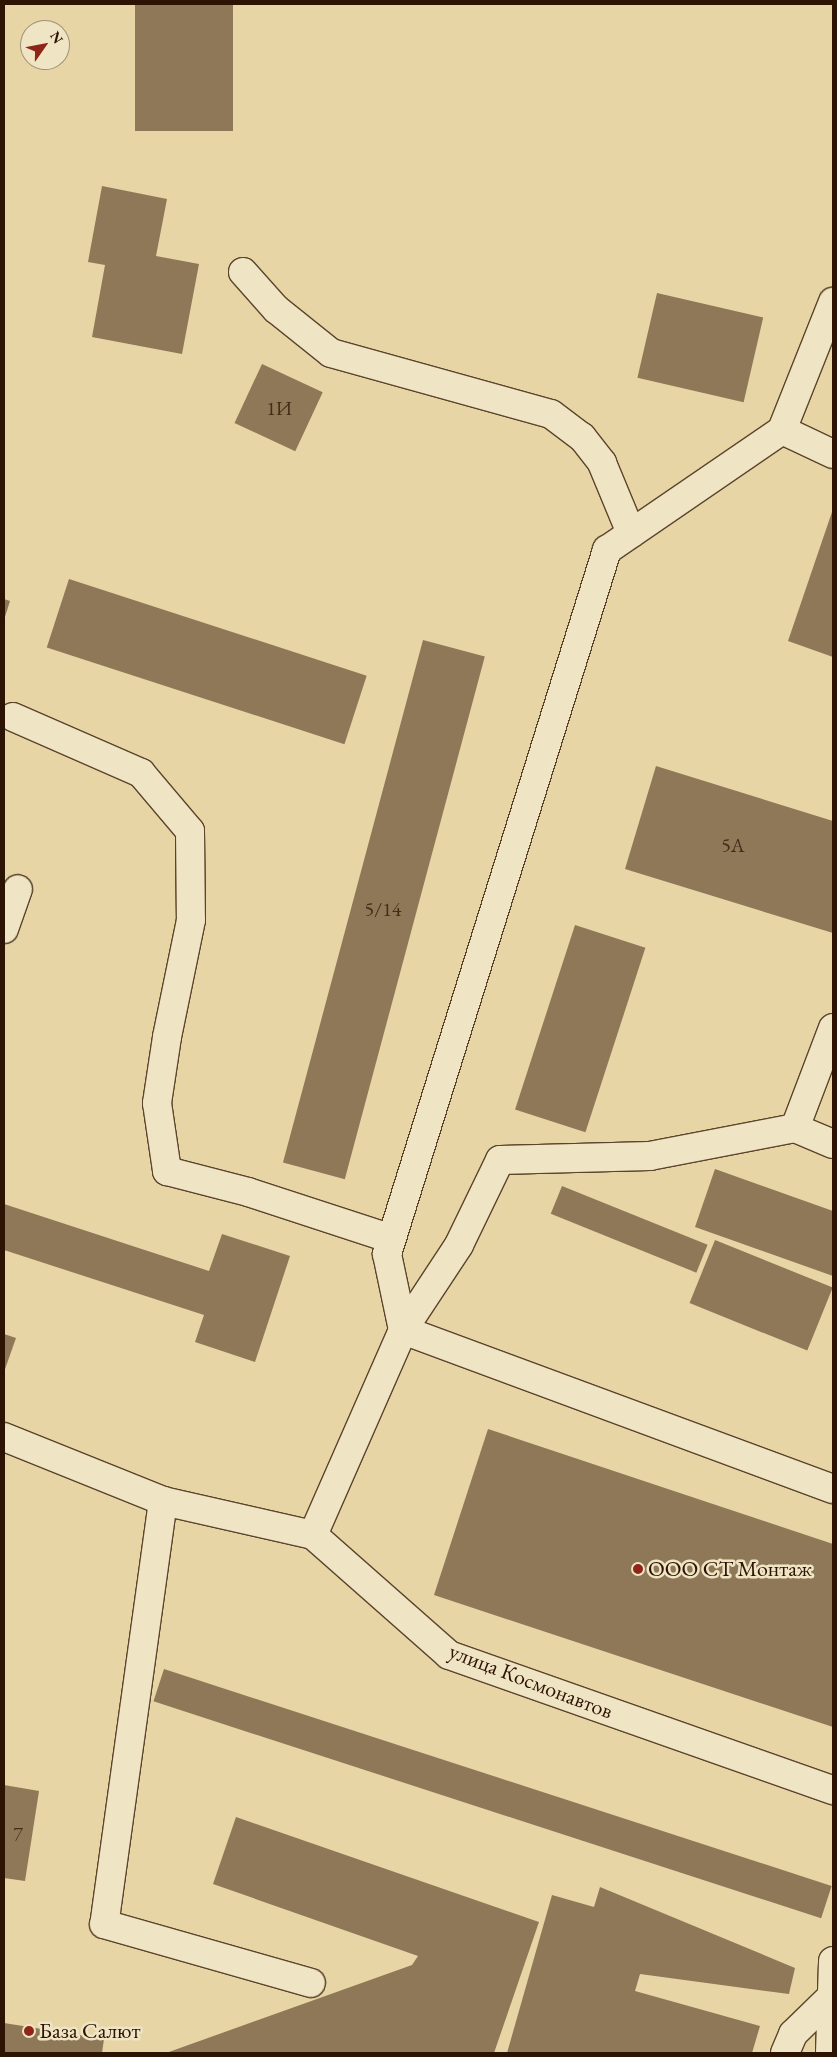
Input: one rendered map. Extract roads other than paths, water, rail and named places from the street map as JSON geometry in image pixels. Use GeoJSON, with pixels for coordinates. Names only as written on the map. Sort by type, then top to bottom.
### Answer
{"type":"FeatureCollection","features":[{"type":"Feature","properties":{"kind":"street"},"geometry":{"type":"LineString","coordinates":[[242,272],[276,309],[331,353],[552,414],[582,437],[602,463],[631,533]]}},
{"type":"Feature","properties":{"kind":"street"},"geometry":{"type":"LineString","coordinates":[[402,1330],[387,1254],[607,550],[782,430],[833,302]]}},
{"type":"Feature","properties":{"kind":"street"},"geometry":{"type":"LineString","coordinates":[[782,430],[833,454]]}},
{"type":"Feature","properties":{"kind":"street"},"geometry":{"type":"LineString","coordinates":[[13,717],[141,774],[190,831],[191,920],[166,1037],[158,1103],[167,1171],[248,1192],[392,1239]]}},
{"type":"Feature","properties":{"kind":"street"},"geometry":{"type":"LineString","coordinates":[[4,929],[18,888]]}},
{"type":"Feature","properties":{"kind":"street"},"geometry":{"type":"LineString","coordinates":[[795,1128],[833,1028]]}},
{"type":"Feature","properties":{"kind":"street"},"geometry":{"type":"LineString","coordinates":[[313,1534],[402,1330],[459,1245],[500,1160],[650,1156],[795,1128],[833,1144]]}},
{"type":"Feature","properties":{"kind":"street"},"geometry":{"type":"LineString","coordinates":[[402,1330],[833,1488]]}},
{"type":"Feature","properties":{"kind":"street","name":"улица Космонавтов"},"geometry":{"type":"LineString","coordinates":[[4,1437],[163,1501],[313,1534],[449,1655],[833,1790]]}},
{"type":"Feature","properties":{"kind":"street"},"geometry":{"type":"LineString","coordinates":[[163,1501],[104,1924],[311,1983]]}},
{"type":"Feature","properties":{"kind":"street"},"geometry":{"type":"LineString","coordinates":[[830,2053],[833,1961]]}},
{"type":"Feature","properties":{"kind":"street"},"geometry":{"type":"LineString","coordinates":[[785,2053],[793,2034],[831,1998]]}},
{"type":"Feature","properties":{"kind":"place","name":"ООО СТ Монтаж"},"geometry":{"type":"Point","coordinates":[638,1569]}},
{"type":"Feature","properties":{"kind":"place","name":"База Салют"},"geometry":{"type":"Point","coordinates":[29,2031]}}]}
